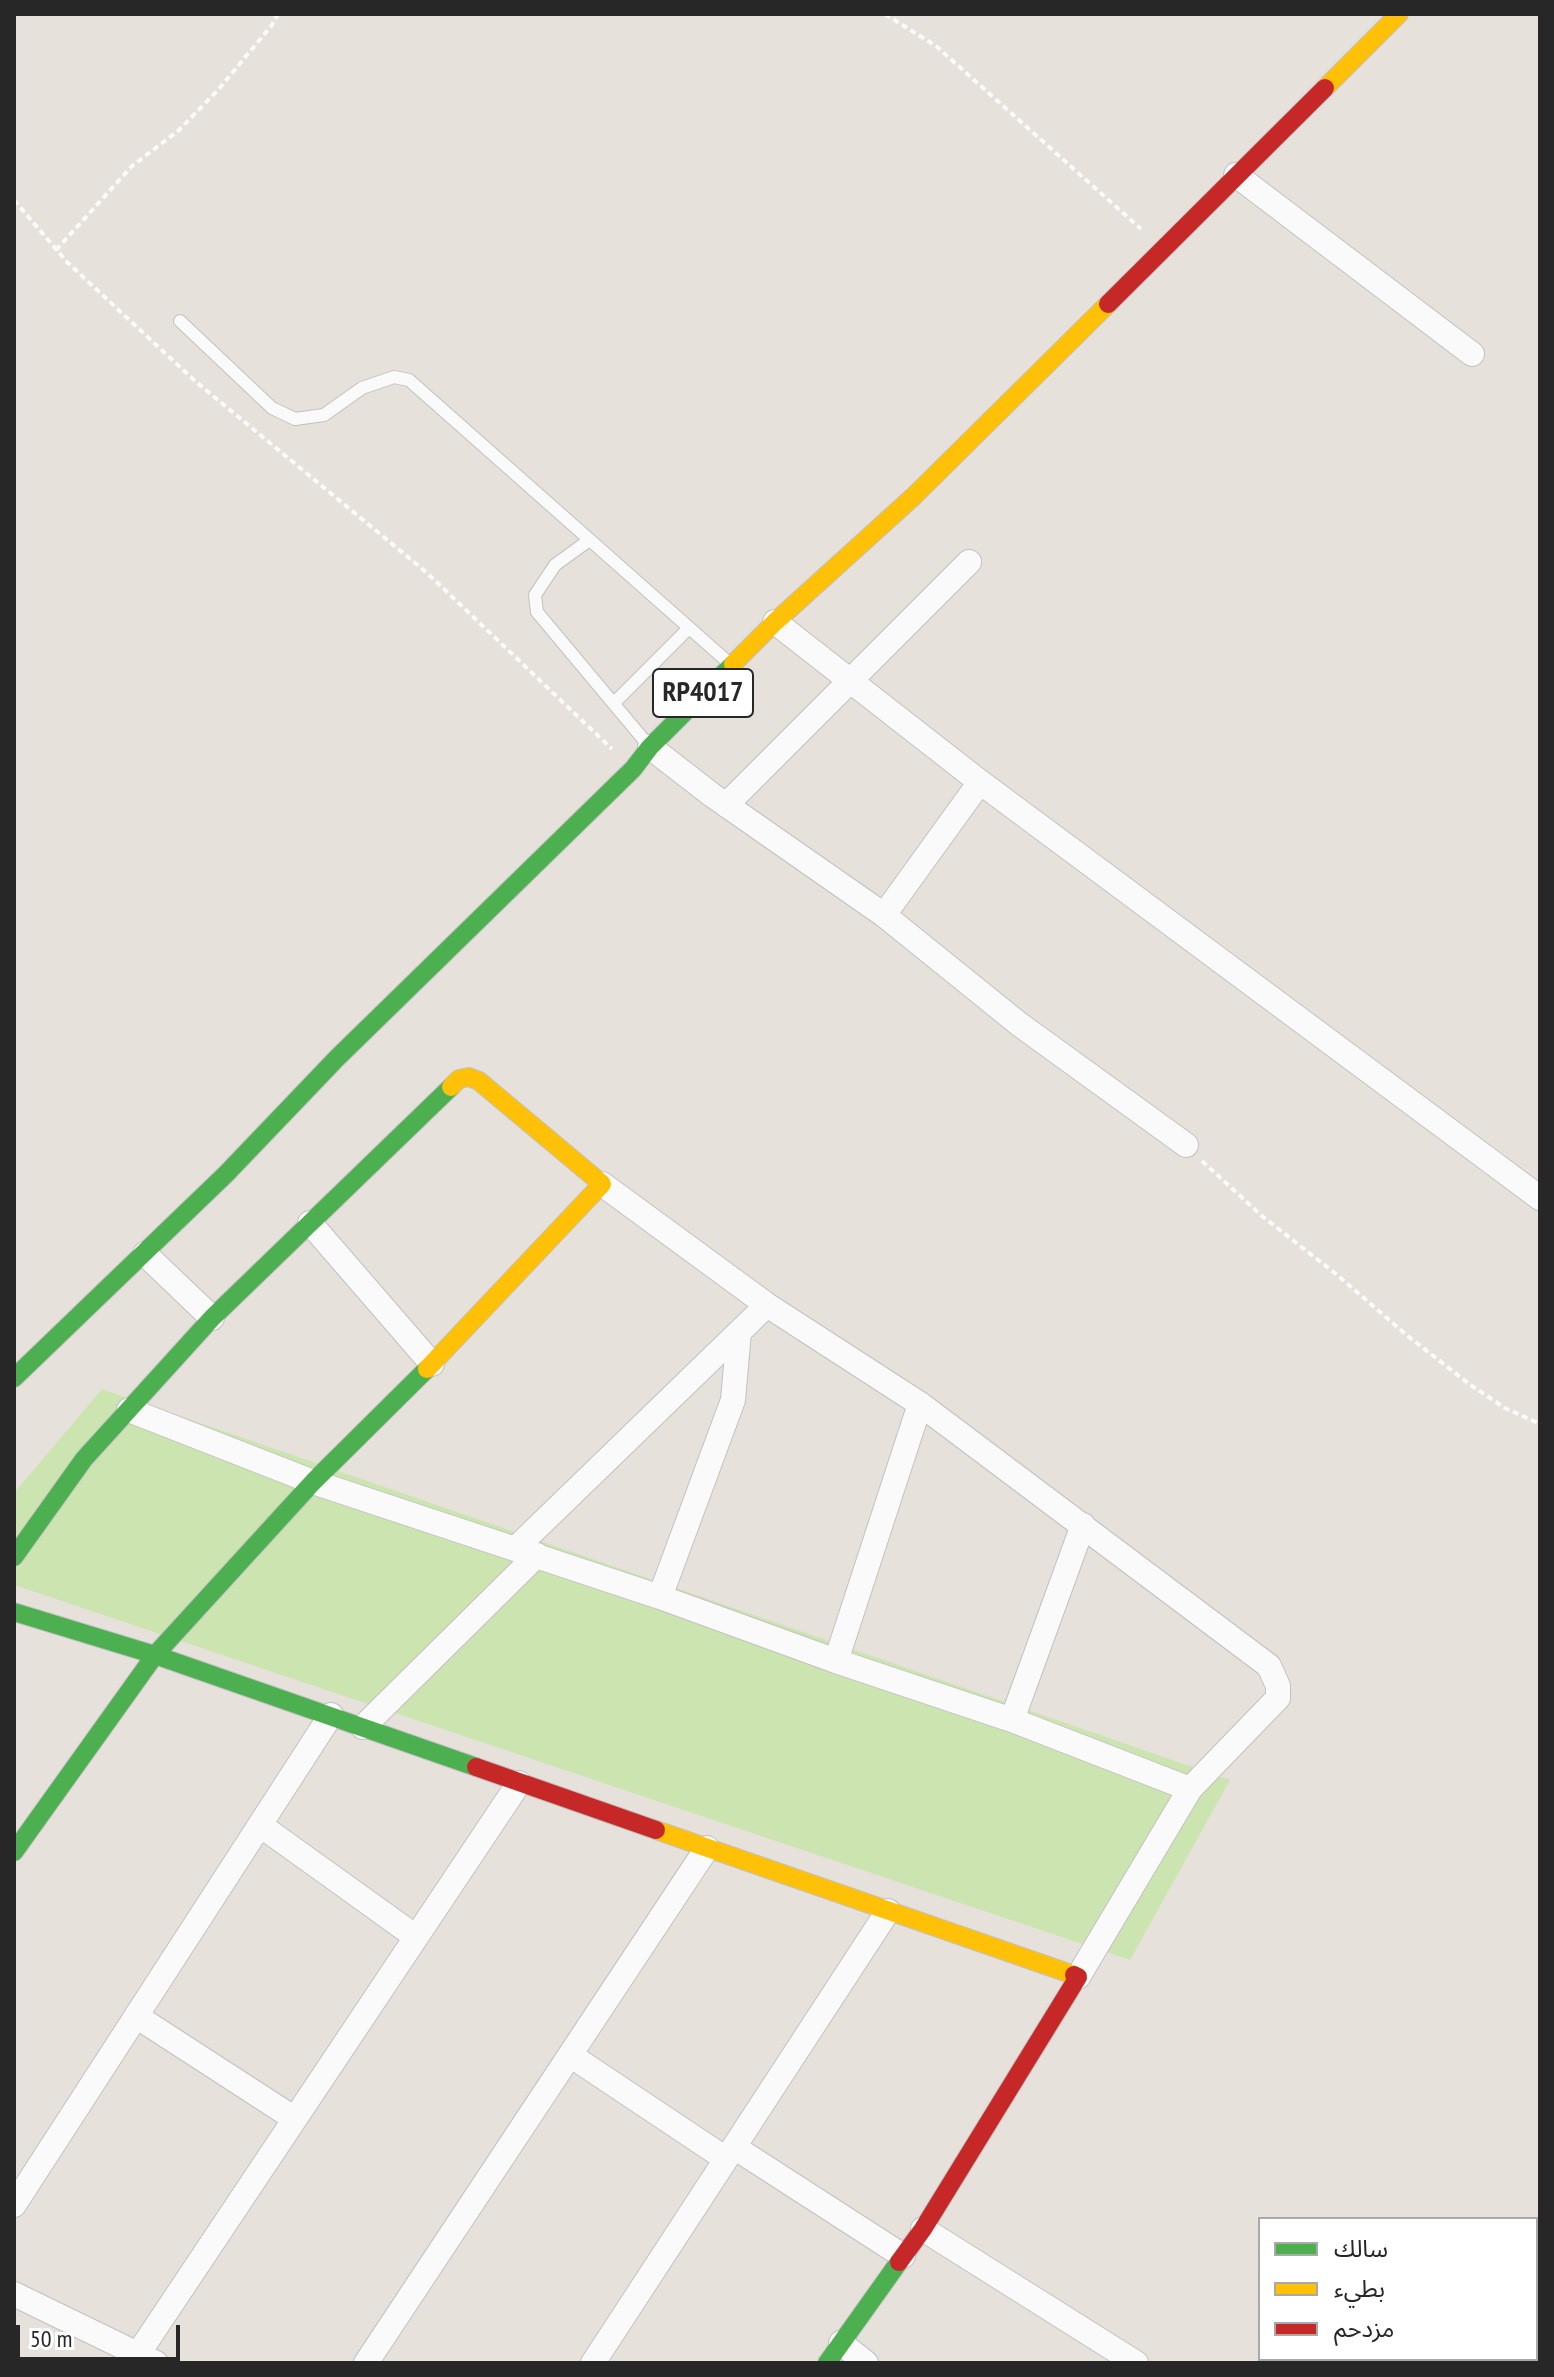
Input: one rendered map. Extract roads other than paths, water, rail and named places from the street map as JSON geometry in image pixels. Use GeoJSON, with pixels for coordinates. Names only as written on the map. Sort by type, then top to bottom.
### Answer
{"type":"FeatureCollection","features":[{"type":"Feature","properties":{"kind":"street","name":"RP4017"},"geometry":{"type":"LineString","coordinates":[[14,1378],[226,1174],[348,1047],[633,769],[650,747],[775,622],[914,496],[1399,14]]}},
{"type":"Feature","properties":{"kind":"street"},"geometry":{"type":"LineString","coordinates":[[1236,175],[1472,354]]}},
{"type":"Feature","properties":{"kind":"street"},"geometry":{"type":"LineString","coordinates":[[726,805],[969,562]]}},
{"type":"Feature","properties":{"kind":"street"},"geometry":{"type":"LineString","coordinates":[[775,622],[980,782],[1540,1198]]}},
{"type":"Feature","properties":{"kind":"street"},"geometry":{"type":"LineString","coordinates":[[650,747],[726,805],[884,915],[1019,1024],[1186,1145]]}},
{"type":"Feature","properties":{"kind":"street"},"geometry":{"type":"LineString","coordinates":[[884,915],[980,782]]}},
{"type":"Feature","properties":{"kind":"street"},"geometry":{"type":"LineString","coordinates":[[14,1557],[84,1459],[212,1318],[459,1079],[469,1077],[479,1081],[602,1184],[767,1305],[920,1404],[1262,1659],[1274,1675],[1278,1698],[1190,1789],[923,2229],[827,2363]]}},
{"type":"Feature","properties":{"kind":"street"},"geometry":{"type":"LineString","coordinates":[[15,1849],[155,1655],[313,1482],[432,1364],[602,1184]]}},
{"type":"Feature","properties":{"kind":"street"},"geometry":{"type":"LineString","coordinates":[[310,1223],[432,1364]]}},
{"type":"Feature","properties":{"kind":"street"},"geometry":{"type":"LineString","coordinates":[[145,1254],[212,1318]]}},
{"type":"Feature","properties":{"kind":"street"},"geometry":{"type":"LineString","coordinates":[[363,1727],[526,1552],[767,1305]]}},
{"type":"Feature","properties":{"kind":"street"},"geometry":{"type":"LineString","coordinates":[[660,1597],[733,1400],[739,1332]]}},
{"type":"Feature","properties":{"kind":"street"},"geometry":{"type":"LineString","coordinates":[[836,1661],[920,1404]]}},
{"type":"Feature","properties":{"kind":"street"},"geometry":{"type":"LineString","coordinates":[[129,1410],[313,1482],[660,1597],[1012,1720],[1190,1789]]}},
{"type":"Feature","properties":{"kind":"street"},"geometry":{"type":"LineString","coordinates":[[1012,1720],[1083,1525]]}},
{"type":"Feature","properties":{"kind":"street"},"geometry":{"type":"LineString","coordinates":[[14,1612],[155,1655],[331,1715],[1078,1977]]}},
{"type":"Feature","properties":{"kind":"street"},"geometry":{"type":"LineString","coordinates":[[14,2205],[331,1715]]}},
{"type":"Feature","properties":{"kind":"street"},"geometry":{"type":"LineString","coordinates":[[14,2294],[147,2358],[295,2119],[519,1783]]}},
{"type":"Feature","properties":{"kind":"street"},"geometry":{"type":"LineString","coordinates":[[260,1825],[416,1937]]}},
{"type":"Feature","properties":{"kind":"street"},"geometry":{"type":"LineString","coordinates":[[366,2363],[707,1848]]}},
{"type":"Feature","properties":{"kind":"street"},"geometry":{"type":"LineString","coordinates":[[593,2363],[888,1911]]}},
{"type":"Feature","properties":{"kind":"street"},"geometry":{"type":"LineString","coordinates":[[136,2016],[295,2119]]}},
{"type":"Feature","properties":{"kind":"street"},"geometry":{"type":"LineString","coordinates":[[570,2055],[903,2256]]}},
{"type":"Feature","properties":{"kind":"street"},"geometry":{"type":"LineString","coordinates":[[923,2229],[1136,2363]]}},
{"type":"Feature","properties":{"kind":"street"},"geometry":{"type":"LineString","coordinates":[[841,2343],[866,2363]]}},
{"type":"Feature","properties":{"kind":"lane"},"geometry":{"type":"LineString","coordinates":[[180,321],[272,408],[295,419],[324,415],[362,388],[394,377],[409,380],[732,665]]}},
{"type":"Feature","properties":{"kind":"lane"},"geometry":{"type":"LineString","coordinates":[[588,541],[555,565],[535,595],[537,612],[650,747]]}},
{"type":"Feature","properties":{"kind":"lane"},"geometry":{"type":"LineString","coordinates":[[614,703],[689,628]]}}]}
